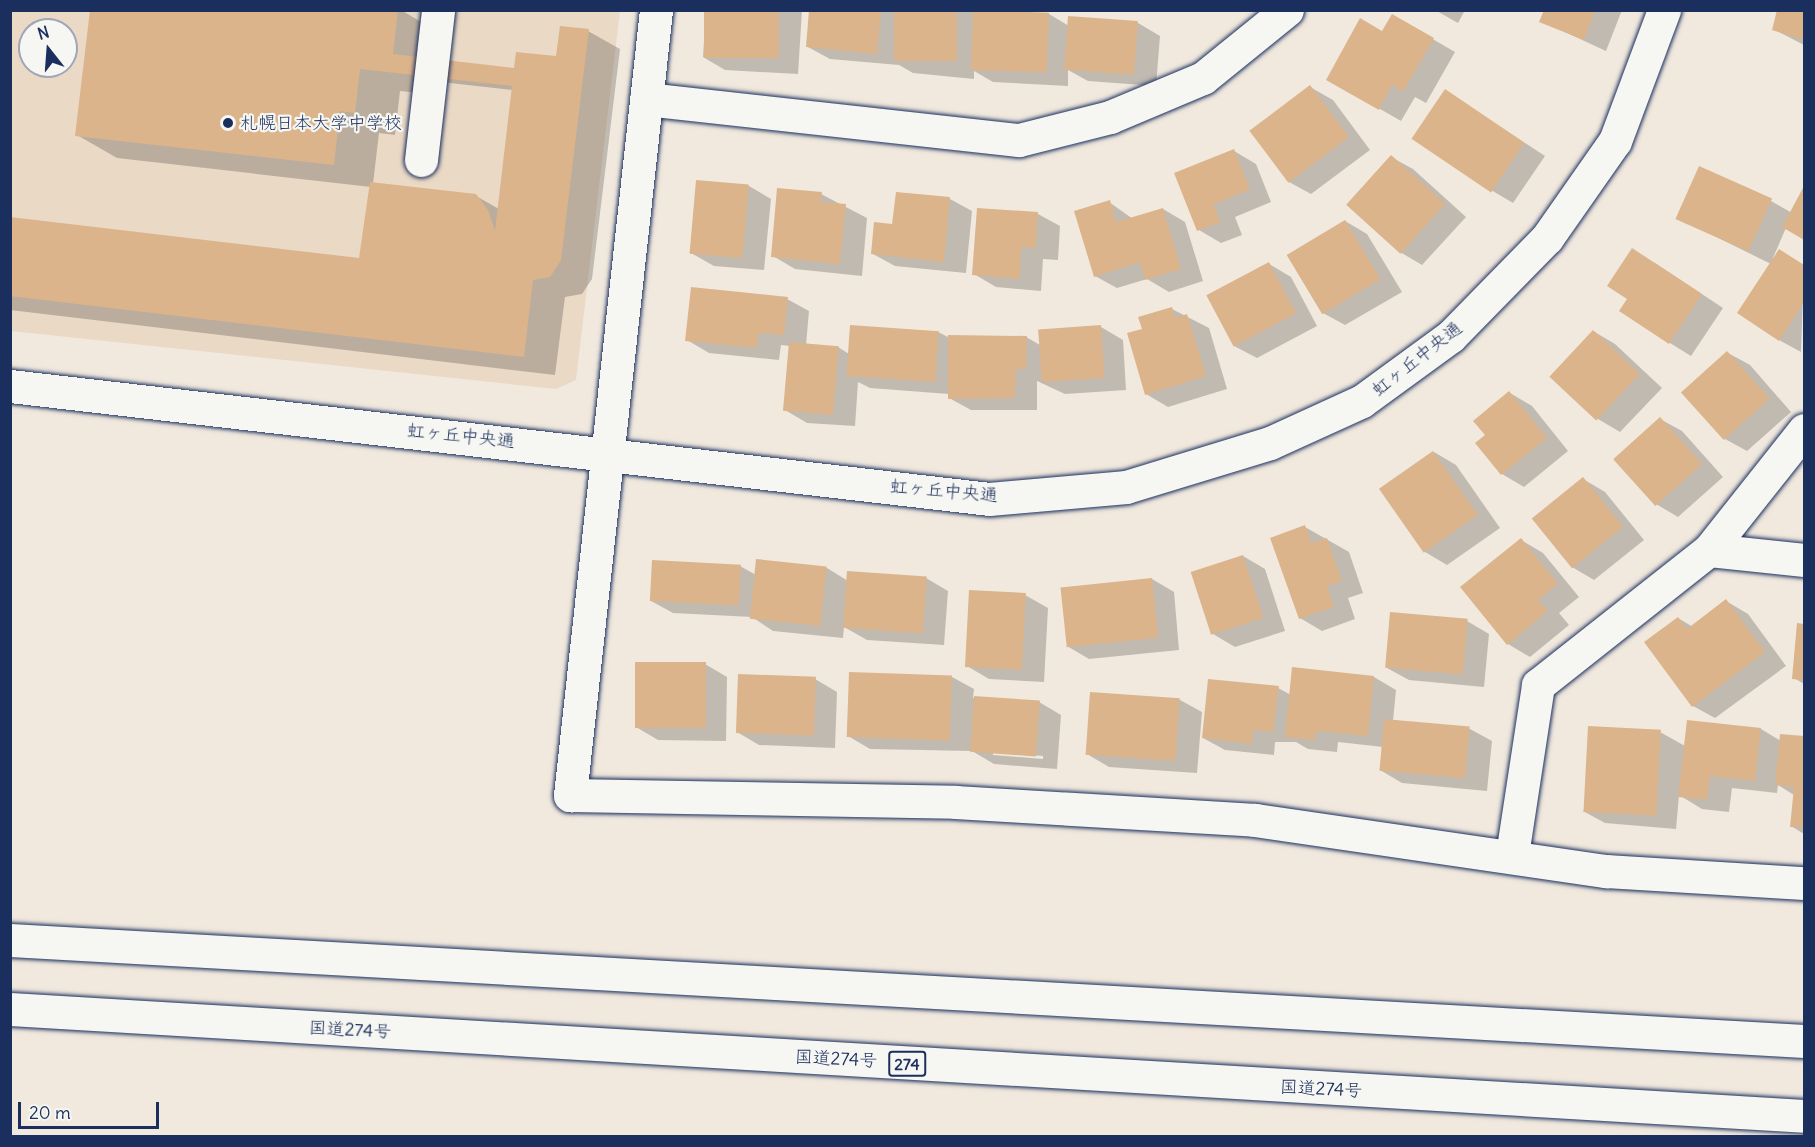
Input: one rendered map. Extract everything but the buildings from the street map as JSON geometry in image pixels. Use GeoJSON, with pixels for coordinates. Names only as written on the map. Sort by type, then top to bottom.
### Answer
{"type":"FeatureCollection","features":[{"type":"Feature","properties":{"kind":"main road"},"geometry":{"type":"LineString","coordinates":[[421,160],[438,10]]}},
{"type":"Feature","properties":{"kind":"main road"},"geometry":{"type":"LineString","coordinates":[[656,10],[570,795],[954,802],[1232,819],[1512,855],[1606,871],[1804,883]]}},
{"type":"Feature","properties":{"kind":"main road"},"geometry":{"type":"LineString","coordinates":[[646,99],[1019,140],[1110,117],[1203,78],[1287,10]]}},
{"type":"Feature","properties":{"kind":"main road","name":"虹ヶ丘中央通"},"geometry":{"type":"LineString","coordinates":[[10,386],[609,453],[989,499],[1126,487],[1270,443],[1362,401],[1451,336],[1547,238],[1614,141],[1664,10]]}},
{"type":"Feature","properties":{"kind":"main road"},"geometry":{"type":"LineString","coordinates":[[1512,855],[1538,685],[1709,550],[1804,430]]}},
{"type":"Feature","properties":{"kind":"main road"},"geometry":{"type":"LineString","coordinates":[[1709,550],[1804,560]]}},
{"type":"Feature","properties":{"kind":"main road"},"geometry":{"type":"LineString","coordinates":[[10,940],[1804,1041]]}},
{"type":"Feature","properties":{"kind":"main road","name":"国道274号"},"geometry":{"type":"LineString","coordinates":[[10,1009],[1804,1116]]}},
{"type":"Feature","properties":{"kind":"shaded area"},"geometry":{"type":"Polygon","coordinates":[[[11,11],[620,11],[576,380],[556,389],[11,331],[11,11]]]}},
{"type":"Feature","properties":{"kind":"place","name":"札幌日本大学中学校"},"geometry":{"type":"Point","coordinates":[228,123]}}]}
